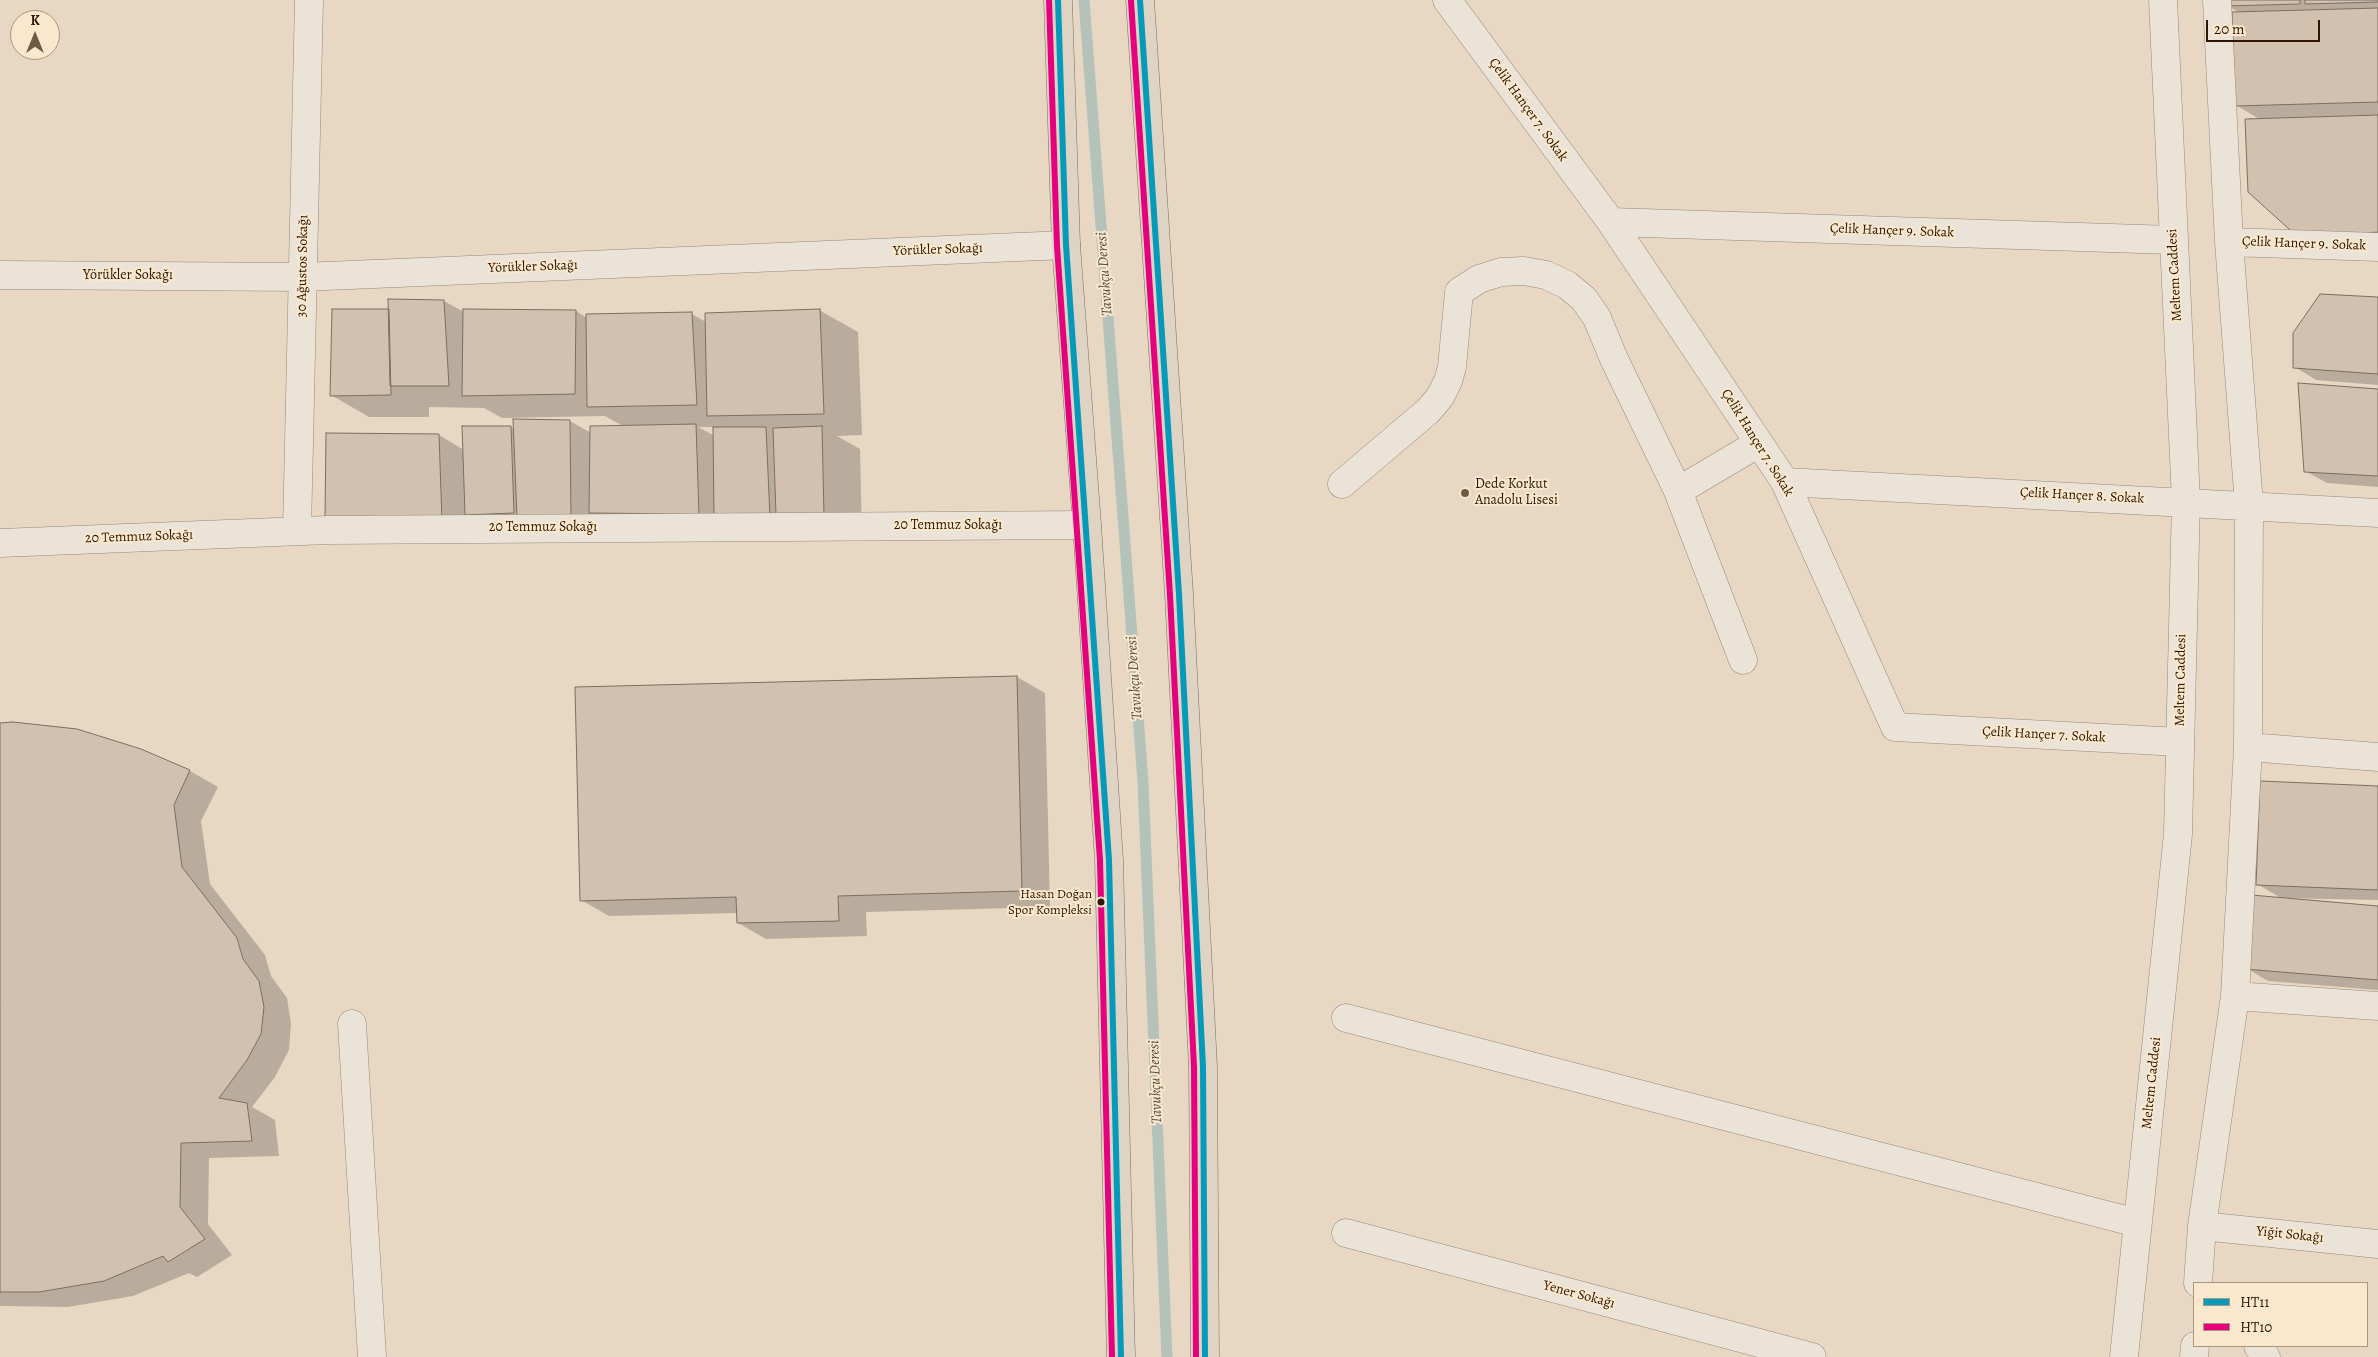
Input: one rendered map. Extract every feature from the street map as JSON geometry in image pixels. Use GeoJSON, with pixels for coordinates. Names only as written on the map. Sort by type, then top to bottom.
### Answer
{"type":"FeatureCollection","features":[{"type":"Feature","properties":{"kind":"main road"},"geometry":{"type":"LineString","coordinates":[[1058,0],[1066,245],[1109,860],[1121,1357]]}},
{"type":"Feature","properties":{"kind":"main road"},"geometry":{"type":"LineString","coordinates":[[1140,0],[1179,594],[1203,1067],[1206,1357]]}},
{"type":"Feature","properties":{"kind":"street","name":"30 Ağustos Sokağı"},"geometry":{"type":"LineString","coordinates":[[297,531],[308,0]]}},
{"type":"Feature","properties":{"kind":"street","name":"Çelik Hançer 7. Sokak"},"geometry":{"type":"LineString","coordinates":[[1447,0],[1611,222],[1785,482],[1895,727],[2180,742]]}},
{"type":"Feature","properties":{"kind":"street","name":"Meltem Caddesi"},"geometry":{"type":"LineString","coordinates":[[2124,1357],[2178,834],[2186,501],[2163,0]]}},
{"type":"Feature","properties":{"kind":"street"},"geometry":{"type":"LineString","coordinates":[[2204,1277],[2202,1226],[2235,996],[2248,747],[2249,505],[2229,242],[2217,0]]}},
{"type":"Feature","properties":{"kind":"street","name":"Çelik Hançer 9. Sokak"},"geometry":{"type":"LineString","coordinates":[[1611,222],[2173,240]]}},
{"type":"Feature","properties":{"kind":"street","name":"Çelik Hançer 9. Sokak"},"geometry":{"type":"LineString","coordinates":[[2229,242],[2378,246]]}},
{"type":"Feature","properties":{"kind":"street","name":"Yörükler Sokağı"},"geometry":{"type":"LineString","coordinates":[[0,276],[302,277],[1066,245]]}},
{"type":"Feature","properties":{"kind":"street"},"geometry":{"type":"LineString","coordinates":[[1342,484],[1428,411],[1440,397],[1452,367],[1459,292],[1486,277],[1501,272],[1524,271],[1546,275],[1566,285],[1584,299],[1597,318],[1614,359],[1678,491],[1743,660]]}},
{"type":"Feature","properties":{"kind":"street"},"geometry":{"type":"LineString","coordinates":[[1678,491],[1759,443]]}},
{"type":"Feature","properties":{"kind":"street","name":"Çelik Hançer 8. Sokak"},"geometry":{"type":"LineString","coordinates":[[1785,482],[2186,501],[2378,513]]}},
{"type":"Feature","properties":{"kind":"street","name":"20 Temmuz Sokağı"},"geometry":{"type":"LineString","coordinates":[[0,543],[297,531],[1087,525]]}},
{"type":"Feature","properties":{"kind":"street"},"geometry":{"type":"LineString","coordinates":[[2248,747],[2378,757]]}},
{"type":"Feature","properties":{"kind":"street"},"geometry":{"type":"LineString","coordinates":[[2235,996],[2378,1006]]}},
{"type":"Feature","properties":{"kind":"street"},"geometry":{"type":"LineString","coordinates":[[1346,1018],[2137,1223]]}},
{"type":"Feature","properties":{"kind":"street"},"geometry":{"type":"LineString","coordinates":[[352,1024],[372,1357]]}},
{"type":"Feature","properties":{"kind":"street","name":"Yiğit Sokağı"},"geometry":{"type":"LineString","coordinates":[[2202,1226],[2378,1244]]}},
{"type":"Feature","properties":{"kind":"street","name":"Yener Sokağı"},"geometry":{"type":"LineString","coordinates":[[1346,1233],[1812,1357]]}},
{"type":"Feature","properties":{"kind":"building"},"geometry":{"type":"Polygon","coordinates":[[[2225,0],[2300,0],[2300,4],[2225,6],[2225,0]]]}},
{"type":"Feature","properties":{"kind":"building"},"geometry":{"type":"Polygon","coordinates":[[[2305,0],[2378,0],[2378,2],[2305,4],[2305,0]]]}},
{"type":"Feature","properties":{"kind":"building"},"geometry":{"type":"Polygon","coordinates":[[[2378,8],[2378,102],[2235,106],[2232,12],[2378,8]]]}},
{"type":"Feature","properties":{"kind":"building"},"geometry":{"type":"Polygon","coordinates":[[[2378,115],[2378,232],[2299,238],[2248,192],[2245,119],[2378,115]]]}},
{"type":"Feature","properties":{"kind":"building"},"geometry":{"type":"Polygon","coordinates":[[[2320,294],[2378,297],[2378,374],[2293,368],[2293,333],[2320,294]]]}},
{"type":"Feature","properties":{"kind":"building"},"geometry":{"type":"Polygon","coordinates":[[[388,299],[444,300],[449,386],[390,386],[388,299]]]}},
{"type":"Feature","properties":{"kind":"building"},"geometry":{"type":"Polygon","coordinates":[[[332,309],[389,309],[391,395],[330,396],[332,309]]]}},
{"type":"Feature","properties":{"kind":"building"},"geometry":{"type":"Polygon","coordinates":[[[463,309],[576,310],[575,394],[462,396],[463,309]]]}},
{"type":"Feature","properties":{"kind":"building"},"geometry":{"type":"Polygon","coordinates":[[[820,309],[824,414],[707,416],[705,313],[820,309]]]}},
{"type":"Feature","properties":{"kind":"building"},"geometry":{"type":"Polygon","coordinates":[[[692,312],[697,405],[587,407],[586,314],[692,312]]]}},
{"type":"Feature","properties":{"kind":"building"},"geometry":{"type":"Polygon","coordinates":[[[2298,383],[2378,389],[2378,476],[2304,472],[2298,383]]]}},
{"type":"Feature","properties":{"kind":"building"},"geometry":{"type":"Polygon","coordinates":[[[513,419],[570,420],[571,518],[517,518],[513,419]]]}},
{"type":"Feature","properties":{"kind":"building"},"geometry":{"type":"Polygon","coordinates":[[[696,424],[699,514],[589,513],[590,426],[696,424]]]}},
{"type":"Feature","properties":{"kind":"building"},"geometry":{"type":"Polygon","coordinates":[[[462,426],[511,426],[514,513],[465,515],[462,426]]]}},
{"type":"Feature","properties":{"kind":"building"},"geometry":{"type":"Polygon","coordinates":[[[822,426],[824,517],[776,515],[773,428],[822,426]]]}},
{"type":"Feature","properties":{"kind":"building"},"geometry":{"type":"Polygon","coordinates":[[[713,427],[766,427],[770,518],[714,518],[713,427]]]}},
{"type":"Feature","properties":{"kind":"building"},"geometry":{"type":"Polygon","coordinates":[[[326,433],[439,434],[442,522],[325,520],[326,433]]]}},
{"type":"Feature","properties":{"kind":"building","name":"Hasan Doğan Spor Kompleksi"},"geometry":{"type":"Polygon","coordinates":[[[1017,676],[1022,891],[838,896],[839,921],[737,923],[736,897],[580,901],[575,687],[1017,676]]]}},
{"type":"Feature","properties":{"kind":"building"},"geometry":{"type":"Polygon","coordinates":[[[13,722],[77,729],[141,749],[190,770],[174,805],[182,867],[237,938],[243,959],[259,981],[264,1007],[261,1034],[247,1060],[219,1098],[247,1103],[252,1141],[181,1143],[180,1207],[205,1239],[168,1262],[163,1256],[104,1281],[39,1292],[0,1292],[0,723],[13,722]]]}},
{"type":"Feature","properties":{"kind":"building"},"geometry":{"type":"Polygon","coordinates":[[[2260,781],[2378,786],[2378,890],[2256,885],[2260,781]]]}},
{"type":"Feature","properties":{"kind":"building"},"geometry":{"type":"Polygon","coordinates":[[[2251,895],[2378,906],[2378,980],[2245,969],[2251,895]]]}},
{"type":"Feature","properties":{"kind":"waterway","name":"Tavukçu Deresi"},"geometry":{"type":"LineString","coordinates":[[1084,0],[1143,782],[1167,1357]]}},
{"type":"Feature","properties":{"kind":"transit line","name":"HT10"},"geometry":{"type":"LineString","coordinates":[[1049,0],[1057,246],[1100,860],[1112,1357]]}},
{"type":"Feature","properties":{"kind":"transit line","name":"HT11"},"geometry":{"type":"LineString","coordinates":[[1058,0],[1066,245],[1109,860],[1121,1357]]}},
{"type":"Feature","properties":{"kind":"transit line","name":"HT11"},"geometry":{"type":"LineString","coordinates":[[1140,0],[1179,594],[1203,1067],[1205,1357]]}},
{"type":"Feature","properties":{"kind":"transit line","name":"HT10"},"geometry":{"type":"LineString","coordinates":[[1131,1],[1170,595],[1194,1067],[1196,1357]]}},
{"type":"Feature","properties":{"kind":"place","name":"Dede Korkut Anadolu Lisesi"},"geometry":{"type":"Point","coordinates":[1465,493]}},
{"type":"Feature","properties":{"kind":"place","name":"Hasan Doğan Spor Kompleksi"},"geometry":{"type":"Point","coordinates":[1101,902]}}]}
